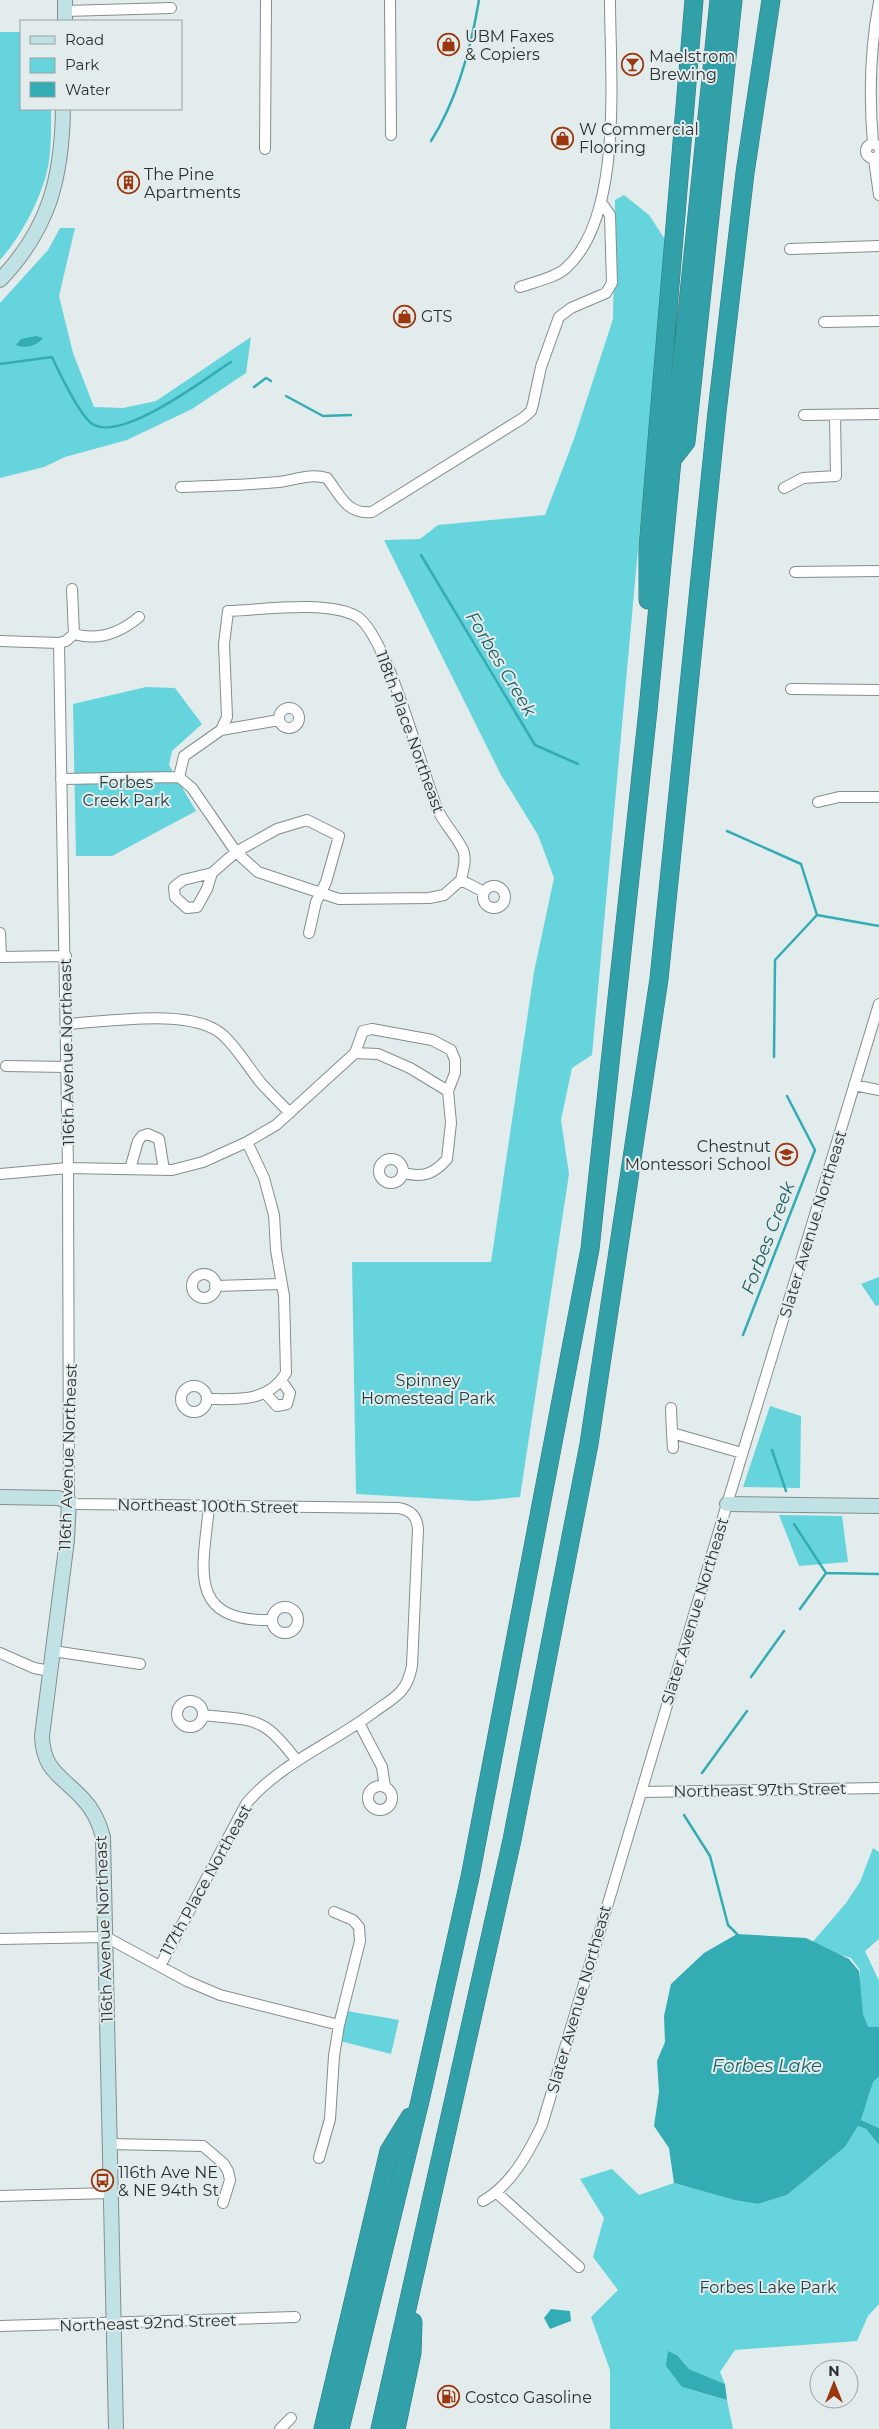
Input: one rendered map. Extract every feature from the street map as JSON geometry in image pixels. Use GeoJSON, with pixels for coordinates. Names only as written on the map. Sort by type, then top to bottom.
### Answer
{"type":"FeatureCollection","features":[{"type":"Feature","properties":{"kind":"highway"},"geometry":{"type":"LineString","coordinates":[[648,710],[648,547],[694,0]]}},
{"type":"Feature","properties":{"kind":"highway"},"geometry":{"type":"LineString","coordinates":[[340,2429],[420,2101],[470,1876],[590,1249],[648,710],[719,0]]}},
{"type":"Feature","properties":{"kind":"highway"},"geometry":{"type":"LineString","coordinates":[[672,460],[686,442],[733,0]]}},
{"type":"Feature","properties":{"kind":"highway"},"geometry":{"type":"LineString","coordinates":[[380,2429],[416,2276],[512,1840],[591,1435],[659,979],[718,402],[745,173],[771,0]]}},
{"type":"Feature","properties":{"kind":"highway"},"geometry":{"type":"LineString","coordinates":[[323,2429],[389,2151],[420,2101]]}},
{"type":"Feature","properties":{"kind":"highway"},"geometry":{"type":"LineString","coordinates":[[396,2429],[412,2353],[416,2276]]}},
{"type":"Feature","properties":{"kind":"street"},"geometry":{"type":"LineString","coordinates":[[266,0],[266,149]]}},
{"type":"Feature","properties":{"kind":"street"},"geometry":{"type":"LineString","coordinates":[[390,0],[390,135]]}},
{"type":"Feature","properties":{"kind":"street"},"geometry":{"type":"LineString","coordinates":[[520,287],[565,269],[590,234],[601,202],[609,150],[610,0]]}},
{"type":"Feature","properties":{"kind":"street"},"geometry":{"type":"LineString","coordinates":[[65,11],[171,8]]}},
{"type":"Feature","properties":{"kind":"street"},"geometry":{"type":"LineString","coordinates":[[878,9],[870,78],[879,195]]}},
{"type":"Feature","properties":{"kind":"street"},"geometry":{"type":"LineString","coordinates":[[0,280],[18,262],[45,217],[60,164],[63,110]]}},
{"type":"Feature","properties":{"kind":"street"},"geometry":{"type":"LineString","coordinates":[[181,487],[256,484],[289,481],[315,475],[327,478],[346,505],[355,511],[372,512],[522,418],[531,411],[541,367],[559,317],[571,308],[601,296],[612,284],[610,215],[601,202]]}},
{"type":"Feature","properties":{"kind":"street"},"geometry":{"type":"LineString","coordinates":[[790,249],[879,246]]}},
{"type":"Feature","properties":{"kind":"street"},"geometry":{"type":"LineString","coordinates":[[824,322],[879,320]]}},
{"type":"Feature","properties":{"kind":"street"},"geometry":{"type":"LineString","coordinates":[[804,415],[879,414]]}},
{"type":"Feature","properties":{"kind":"street"},"geometry":{"type":"LineString","coordinates":[[784,488],[804,478],[836,476],[835,415]]}},
{"type":"Feature","properties":{"kind":"street"},"geometry":{"type":"LineString","coordinates":[[795,572],[879,571]]}},
{"type":"Feature","properties":{"kind":"street"},"geometry":{"type":"LineString","coordinates":[[72,589],[74,634]]}},
{"type":"Feature","properties":{"kind":"street","name":"118th Place Northeast"},"geometry":{"type":"LineString","coordinates":[[221,730],[227,717],[228,708],[224,644],[228,611],[310,608],[337,611],[356,616],[365,623],[383,654],[437,809],[464,851],[465,861],[461,880]]}},
{"type":"Feature","properties":{"kind":"street"},"geometry":{"type":"LineString","coordinates":[[74,634],[83,637],[104,636],[125,628],[139,617]]}},
{"type":"Feature","properties":{"kind":"street"},"geometry":{"type":"LineString","coordinates":[[0,641],[59,643],[66,641],[74,634]]}},
{"type":"Feature","properties":{"kind":"street","name":"116th Avenue Northeast"},"geometry":{"type":"LineString","coordinates":[[59,643],[66,956],[69,1502],[68,1540],[50,1671],[42,1749],[47,1762],[57,1775],[83,1798],[100,1824],[105,1850],[110,2193],[116,2429]]}},
{"type":"Feature","properties":{"kind":"street"},"geometry":{"type":"LineString","coordinates":[[791,690],[879,690]]}},
{"type":"Feature","properties":{"kind":"street"},"geometry":{"type":"LineString","coordinates":[[179,777],[184,756],[221,730],[279,720]]}},
{"type":"Feature","properties":{"kind":"street"},"geometry":{"type":"LineString","coordinates":[[62,779],[179,777],[192,788],[236,852],[258,872],[339,899],[429,898],[444,895],[461,880],[484,892]]}},
{"type":"Feature","properties":{"kind":"street"},"geometry":{"type":"LineString","coordinates":[[818,802],[839,797],[879,797]]}},
{"type":"Feature","properties":{"kind":"street"},"geometry":{"type":"LineString","coordinates":[[212,873],[236,852],[277,829],[307,820],[339,836],[326,882],[319,893],[309,933]]}},
{"type":"Feature","properties":{"kind":"street"},"geometry":{"type":"LineString","coordinates":[[0,933],[1,957],[66,956]]}},
{"type":"Feature","properties":{"kind":"street","name":"Slater Avenue Northeast"},"geometry":{"type":"LineString","coordinates":[[483,2201],[497,2193],[522,2163],[542,2125],[742,1453],[879,1004]]}},
{"type":"Feature","properties":{"kind":"street"},"geometry":{"type":"LineString","coordinates":[[66,1024],[172,1018],[198,1021],[222,1034],[261,1082],[290,1113]]}},
{"type":"Feature","properties":{"kind":"street"},"geometry":{"type":"LineString","coordinates":[[0,1174],[68,1168],[164,1170],[189,1167],[247,1142],[276,1125],[355,1053],[363,1031],[372,1029],[432,1040],[451,1050],[454,1060],[454,1074],[448,1091],[451,1123],[447,1159],[438,1169],[429,1174],[415,1176],[404,1173]]}},
{"type":"Feature","properties":{"kind":"street"},"geometry":{"type":"LineString","coordinates":[[868,1040],[879,1043]]}},
{"type":"Feature","properties":{"kind":"street"},"geometry":{"type":"LineString","coordinates":[[355,1053],[378,1054],[410,1068],[448,1091]]}},
{"type":"Feature","properties":{"kind":"street"},"geometry":{"type":"LineString","coordinates":[[6,1066],[67,1067]]}},
{"type":"Feature","properties":{"kind":"street"},"geometry":{"type":"LineString","coordinates":[[854,1085],[879,1090]]}},
{"type":"Feature","properties":{"kind":"street"},"geometry":{"type":"LineString","coordinates":[[130,1170],[138,1140],[148,1134],[159,1139],[164,1170]]}},
{"type":"Feature","properties":{"kind":"street"},"geometry":{"type":"LineString","coordinates":[[207,1399],[248,1399],[273,1387],[286,1373],[282,1284],[270,1194],[247,1142]]}},
{"type":"Feature","properties":{"kind":"street"},"geometry":{"type":"LineString","coordinates":[[215,1286],[282,1284]]}},
{"type":"Feature","properties":{"kind":"street"},"geometry":{"type":"LineString","coordinates":[[273,1387],[290,1393],[287,1404],[277,1406],[273,1387]]}},
{"type":"Feature","properties":{"kind":"street"},"geometry":{"type":"LineString","coordinates":[[671,1408],[673,1448]]}},
{"type":"Feature","properties":{"kind":"street"},"geometry":{"type":"LineString","coordinates":[[672,1433],[742,1453]]}},
{"type":"Feature","properties":{"kind":"street","name":"Northeast 100th Street"},"geometry":{"type":"LineString","coordinates":[[0,1498],[58,1498],[78,1504],[398,1508],[406,1509],[414,1516]]}},
{"type":"Feature","properties":{"kind":"street"},"geometry":{"type":"LineString","coordinates":[[727,1504],[879,1506]]}},
{"type":"Feature","properties":{"kind":"street"},"geometry":{"type":"LineString","coordinates":[[209,1507],[203,1574],[209,1598],[228,1615],[271,1620]]}},
{"type":"Feature","properties":{"kind":"street","name":"117th Place Northeast"},"geometry":{"type":"LineString","coordinates":[[160,1966],[246,1804],[258,1790],[360,1723],[401,1691],[409,1679],[412,1666],[418,1529],[414,1516]]}},
{"type":"Feature","properties":{"kind":"street"},"geometry":{"type":"LineString","coordinates":[[53,1651],[140,1664]]}},
{"type":"Feature","properties":{"kind":"street"},"geometry":{"type":"LineString","coordinates":[[0,1653],[34,1668],[50,1671]]}},
{"type":"Feature","properties":{"kind":"street"},"geometry":{"type":"LineString","coordinates":[[203,1716],[259,1723],[276,1734],[298,1762]]}},
{"type":"Feature","properties":{"kind":"street"},"geometry":{"type":"LineString","coordinates":[[360,1723],[382,1767],[385,1787]]}},
{"type":"Feature","properties":{"kind":"street","name":"Northeast 97th Street"},"geometry":{"type":"LineString","coordinates":[[642,1792],[879,1788]]}},
{"type":"Feature","properties":{"kind":"street"},"geometry":{"type":"LineString","coordinates":[[319,2158],[330,2119],[334,2056],[339,2025],[360,1941],[360,1934],[353,1920],[334,1912]]}},
{"type":"Feature","properties":{"kind":"street"},"geometry":{"type":"LineString","coordinates":[[0,1939],[106,1938],[187,1981],[220,1995],[339,2025]]}},
{"type":"Feature","properties":{"kind":"street"},"geometry":{"type":"LineString","coordinates":[[110,2144],[202,2146],[216,2156],[228,2171],[229,2185],[223,2203]]}},
{"type":"Feature","properties":{"kind":"street"},"geometry":{"type":"LineString","coordinates":[[0,2196],[110,2193]]}},
{"type":"Feature","properties":{"kind":"street"},"geometry":{"type":"LineString","coordinates":[[497,2193],[579,2267]]}},
{"type":"Feature","properties":{"kind":"street","name":"Northeast 92nd Street"},"geometry":{"type":"LineString","coordinates":[[0,2326],[295,2317]]}},
{"type":"Feature","properties":{"kind":"street"},"geometry":{"type":"LineString","coordinates":[[280,2429],[291,2418]]}},
{"type":"Feature","properties":{"kind":"green space"},"geometry":{"type":"Polygon","coordinates":[[[0,32],[20,32],[20,110],[51,110],[51,144],[45,179],[32,211],[21,232],[0,260],[0,32]]]}},
{"type":"Feature","properties":{"kind":"green space","name":"Spinney Homestead Park"},"geometry":{"type":"Polygon","coordinates":[[[624,195],[649,215],[666,241],[592,1055],[572,1068],[561,1120],[569,1174],[520,1497],[476,1501],[356,1494],[352,1262],[491,1262],[534,972],[554,878],[538,835],[501,775],[384,540],[420,539],[438,525],[545,515],[574,439],[613,319],[615,200],[624,195]]]}},
{"type":"Feature","properties":{"kind":"green space"},"geometry":{"type":"Polygon","coordinates":[[[60,228],[75,228],[59,296],[73,353],[94,407],[123,408],[156,401],[251,337],[246,373],[192,409],[127,440],[65,457],[44,467],[0,478],[0,303],[48,250],[60,228]]]}},
{"type":"Feature","properties":{"kind":"green space","name":"Forbes Creek Park"},"geometry":{"type":"Polygon","coordinates":[[[146,687],[175,688],[202,724],[172,751],[169,765],[196,811],[112,856],[76,856],[73,704],[146,687]]]}},
{"type":"Feature","properties":{"kind":"green space"},"geometry":{"type":"Polygon","coordinates":[[[879,1277],[879,1305],[876,1306],[861,1284],[879,1277]]]}},
{"type":"Feature","properties":{"kind":"green space"},"geometry":{"type":"Polygon","coordinates":[[[770,1406],[801,1416],[800,1488],[743,1487],[770,1406]]]}},
{"type":"Feature","properties":{"kind":"green space"},"geometry":{"type":"Polygon","coordinates":[[[779,1515],[842,1516],[848,1562],[799,1566],[779,1515]]]}},
{"type":"Feature","properties":{"kind":"green space"},"geometry":{"type":"Polygon","coordinates":[[[873,1848],[879,1852],[879,1939],[865,1951],[879,1981],[879,2128],[861,2120],[871,2088],[859,1989],[860,1970],[851,1958],[810,1945],[846,1903],[860,1882],[873,1848]]]}},
{"type":"Feature","properties":{"kind":"green space"},"geometry":{"type":"Polygon","coordinates":[[[347,2011],[399,2020],[391,2054],[340,2041],[347,2011]]]}},
{"type":"Feature","properties":{"kind":"green space","name":"Forbes Lake Park"},"geometry":{"type":"Polygon","coordinates":[[[858,2126],[866,2129],[879,2145],[879,2304],[868,2316],[857,2341],[735,2350],[720,2372],[725,2384],[689,2369],[678,2356],[682,2387],[727,2400],[733,2429],[610,2429],[610,2370],[591,2317],[618,2290],[593,2257],[604,2218],[580,2179],[612,2169],[639,2195],[674,2183],[734,2200],[758,2204],[787,2195],[845,2147],[858,2126]]]}},
{"type":"Feature","properties":{"kind":"water"},"geometry":{"type":"Polygon","coordinates":[[[36,336],[43,338],[31,346],[23,347],[16,345],[21,339],[36,336]]]}},
{"type":"Feature","properties":{"kind":"water","name":"Forbes Lake"},"geometry":{"type":"Polygon","coordinates":[[[737,1934],[806,1938],[849,1959],[859,1971],[863,2014],[868,2027],[879,2027],[879,2076],[873,2082],[861,2120],[879,2128],[879,2145],[866,2129],[858,2126],[845,2147],[787,2195],[758,2204],[734,2200],[674,2183],[669,2148],[654,2126],[659,2092],[657,2061],[665,2042],[664,2016],[671,1984],[704,1953],[737,1934]]]}},
{"type":"Feature","properties":{"kind":"water"},"geometry":{"type":"Polygon","coordinates":[[[551,2309],[570,2311],[571,2321],[550,2329],[544,2318],[551,2309]]]}},
{"type":"Feature","properties":{"kind":"water"},"geometry":{"type":"Polygon","coordinates":[[[668,2351],[678,2356],[689,2369],[725,2384],[727,2400],[682,2387],[666,2366],[668,2351]]]}},
{"type":"Feature","properties":{"kind":"waterway"},"geometry":{"type":"LineString","coordinates":[[431,141],[456,91],[472,37],[479,0]]}},
{"type":"Feature","properties":{"kind":"waterway","name":"Forbes Creek"},"geometry":{"type":"LineString","coordinates":[[0,364],[52,357],[86,418],[91,423],[104,427],[121,425],[141,418],[183,394],[231,362]]}},
{"type":"Feature","properties":{"kind":"waterway","name":"Forbes Creek"},"geometry":{"type":"LineString","coordinates":[[254,387],[266,378],[271,381]]}},
{"type":"Feature","properties":{"kind":"waterway","name":"Forbes Creek"},"geometry":{"type":"LineString","coordinates":[[286,396],[323,416],[351,415]]}},
{"type":"Feature","properties":{"kind":"waterway","name":"Forbes Creek"},"geometry":{"type":"LineString","coordinates":[[421,555],[535,745],[578,764]]}},
{"type":"Feature","properties":{"kind":"waterway","name":"Forbes Creek"},"geometry":{"type":"LineString","coordinates":[[727,831],[801,864],[817,915],[775,960],[774,1057]]}},
{"type":"Feature","properties":{"kind":"waterway"},"geometry":{"type":"LineString","coordinates":[[817,915],[879,926]]}},
{"type":"Feature","properties":{"kind":"waterway","name":"Forbes Creek"},"geometry":{"type":"LineString","coordinates":[[743,1335],[815,1150],[787,1096]]}},
{"type":"Feature","properties":{"kind":"waterway","name":"Forbes Creek"},"geometry":{"type":"LineString","coordinates":[[772,1450],[786,1491]]}},
{"type":"Feature","properties":{"kind":"waterway","name":"Forbes Creek"},"geometry":{"type":"LineString","coordinates":[[794,1524],[826,1573],[800,1609]]}},
{"type":"Feature","properties":{"kind":"waterway"},"geometry":{"type":"LineString","coordinates":[[826,1573],[879,1574]]}},
{"type":"Feature","properties":{"kind":"waterway","name":"Forbes Creek"},"geometry":{"type":"LineString","coordinates":[[751,1677],[784,1631]]}},
{"type":"Feature","properties":{"kind":"waterway","name":"Forbes Creek"},"geometry":{"type":"LineString","coordinates":[[702,1773],[747,1711]]}},
{"type":"Feature","properties":{"kind":"waterway","name":"Forbes Creek"},"geometry":{"type":"LineString","coordinates":[[684,1815],[710,1856],[728,1925],[737,1934]]}},
{"type":"Feature","properties":{"kind":"place","name":"UBM Faxes & Copiers"},"geometry":{"type":"Point","coordinates":[449,45]}},
{"type":"Feature","properties":{"kind":"place","name":"Maelstrom Brewing"},"geometry":{"type":"Point","coordinates":[633,65]}},
{"type":"Feature","properties":{"kind":"place","name":"W Commercial Flooring"},"geometry":{"type":"Point","coordinates":[563,138]}},
{"type":"Feature","properties":{"kind":"place","name":"The Pine Apartments"},"geometry":{"type":"Point","coordinates":[128,183]}},
{"type":"Feature","properties":{"kind":"place","name":"GTS"},"geometry":{"type":"Point","coordinates":[405,316]}},
{"type":"Feature","properties":{"kind":"place","name":"Chestnut Montessori School"},"geometry":{"type":"Point","coordinates":[787,1155]}},
{"type":"Feature","properties":{"kind":"place","name":"116th Ave NE & NE 94th St"},"geometry":{"type":"Point","coordinates":[102,2181]}},
{"type":"Feature","properties":{"kind":"place","name":"Costco Gasoline"},"geometry":{"type":"Point","coordinates":[449,2397]}}]}
